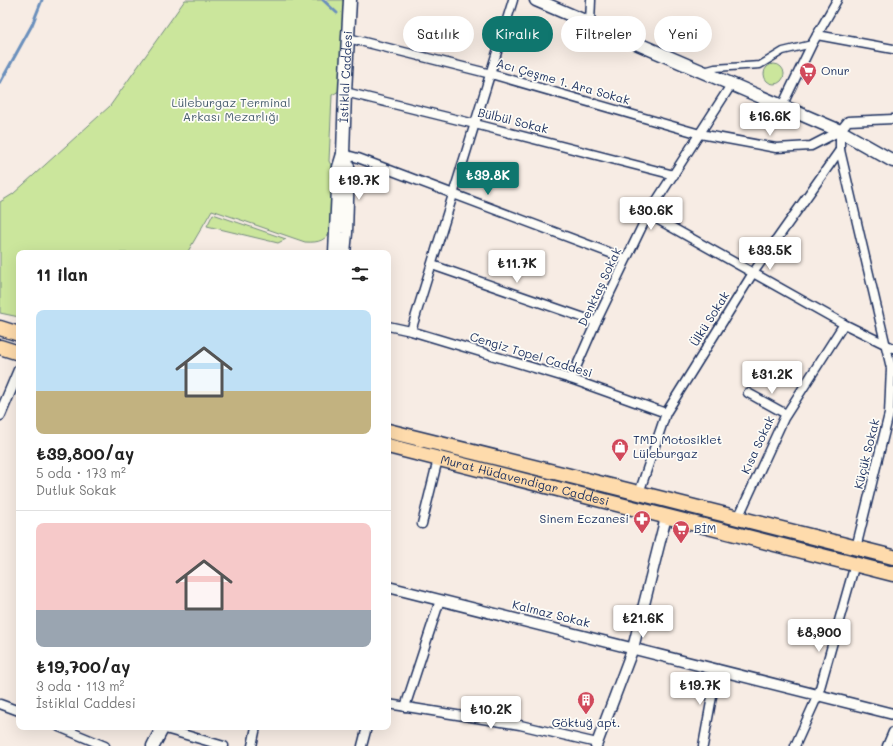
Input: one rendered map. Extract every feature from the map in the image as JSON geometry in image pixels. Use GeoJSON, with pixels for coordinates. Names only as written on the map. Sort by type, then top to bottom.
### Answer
{"type":"FeatureCollection","features":[{"type":"Feature","properties":{"kind":"highway"},"geometry":{"type":"LineString","coordinates":[[0,328],[16,333]]}},
{"type":"Feature","properties":{"kind":"highway"},"geometry":{"type":"LineString","coordinates":[[0,348],[16,352]]}},
{"type":"Feature","properties":{"kind":"highway","name":"Murat Hüdavendigar Caddesi"},"geometry":{"type":"LineString","coordinates":[[391,433],[893,557]]}},
{"type":"Feature","properties":{"kind":"highway","name":"Murat Hüdavendigar Caddesi"},"geometry":{"type":"LineString","coordinates":[[391,447],[893,574]]}},
{"type":"Feature","properties":{"kind":"main road","name":"İstiklal Caddesi"},"geometry":{"type":"LineString","coordinates":[[336,250],[339,167],[343,154],[350,0]]}},
{"type":"Feature","properties":{"kind":"main road"},"geometry":{"type":"LineString","coordinates":[[536,0],[574,16]]}},
{"type":"Feature","properties":{"kind":"main road"},"geometry":{"type":"LineString","coordinates":[[646,48],[840,131],[893,161]]}},
{"type":"Feature","properties":{"kind":"main road","name":"İstiklal Caddesi"},"geometry":{"type":"LineString","coordinates":[[343,154],[348,167],[344,250]]}},
{"type":"Feature","properties":{"kind":"main road"},"geometry":{"type":"LineString","coordinates":[[153,746],[161,730]]}},
{"type":"Feature","properties":{"kind":"street"},"geometry":{"type":"LineString","coordinates":[[412,331],[514,0]]}},
{"type":"Feature","properties":{"kind":"street"},"geometry":{"type":"LineString","coordinates":[[590,0],[590,16]]}},
{"type":"Feature","properties":{"kind":"street"},"geometry":{"type":"LineString","coordinates":[[782,106],[812,44],[837,0]]}},
{"type":"Feature","properties":{"kind":"street"},"geometry":{"type":"LineString","coordinates":[[817,35],[893,49]]}},
{"type":"Feature","properties":{"kind":"street","name":"Acı Çeşme 1. Ara Sokak"},"geometry":{"type":"LineString","coordinates":[[348,38],[491,74],[700,134],[776,148],[811,146],[840,131],[848,121],[893,119]]}},
{"type":"Feature","properties":{"kind":"street"},"geometry":{"type":"LineString","coordinates":[[701,72],[715,68],[760,65],[783,51],[812,44]]}},
{"type":"Feature","properties":{"kind":"street","name":"Denktaş Sokak"},"geometry":{"type":"LineString","coordinates":[[571,379],[596,322],[648,214],[731,84]]}},
{"type":"Feature","properties":{"kind":"street","name":"Bülbül Sokak"},"geometry":{"type":"LineString","coordinates":[[345,92],[674,175]]}},
{"type":"Feature","properties":{"kind":"street","name":"Küçük Sokak"},"geometry":{"type":"LineString","coordinates":[[840,131],[840,150],[891,368],[891,411],[856,548]]}},
{"type":"Feature","properties":{"kind":"street","name":"Ülkü Sokak"},"geometry":{"type":"LineString","coordinates":[[639,493],[666,413],[753,273],[840,150]]}},
{"type":"Feature","properties":{"kind":"street"},"geometry":{"type":"LineString","coordinates":[[343,154],[358,158],[626,259]]}},
{"type":"Feature","properties":{"kind":"street"},"geometry":{"type":"LineString","coordinates":[[648,214],[844,324],[893,348]]}},
{"type":"Feature","properties":{"kind":"street"},"geometry":{"type":"LineString","coordinates":[[432,265],[596,322]]}},
{"type":"Feature","properties":{"kind":"street","name":"Kısa Sokak"},"geometry":{"type":"LineString","coordinates":[[738,518],[786,414],[844,324]]}},
{"type":"Feature","properties":{"kind":"street","name":"Cengiz Topel Caddesi"},"geometry":{"type":"LineString","coordinates":[[391,327],[412,331],[571,379],[666,413]]}},
{"type":"Feature","properties":{"kind":"street"},"geometry":{"type":"LineString","coordinates":[[0,414],[16,377]]}},
{"type":"Feature","properties":{"kind":"street"},"geometry":{"type":"LineString","coordinates":[[748,393],[786,414]]}},
{"type":"Feature","properties":{"kind":"street"},"geometry":{"type":"LineString","coordinates":[[422,524],[438,459]]}},
{"type":"Feature","properties":{"kind":"street"},"geometry":{"type":"LineString","coordinates":[[391,704],[520,725],[597,745],[633,648],[666,517]]}},
{"type":"Feature","properties":{"kind":"street"},"geometry":{"type":"LineString","coordinates":[[795,746],[818,695],[855,564]]}},
{"type":"Feature","properties":{"kind":"street","name":"Kalmaz Sokak"},"geometry":{"type":"LineString","coordinates":[[391,588],[893,714]]}},
{"type":"Feature","properties":{"kind":"street"},"geometry":{"type":"LineString","coordinates":[[406,707],[440,600]]}},
{"type":"Feature","properties":{"kind":"street"},"geometry":{"type":"LineString","coordinates":[[703,746],[717,669]]}},
{"type":"Feature","properties":{"kind":"street"},"geometry":{"type":"LineString","coordinates":[[0,704],[16,710]]}},
{"type":"Feature","properties":{"kind":"street"},"geometry":{"type":"LineString","coordinates":[[66,730],[105,746]]}},
{"type":"Feature","properties":{"kind":"street"},"geometry":{"type":"LineString","coordinates":[[172,730],[224,746]]}},
{"type":"Feature","properties":{"kind":"street"},"geometry":{"type":"LineString","coordinates":[[252,746],[255,730]]}},
{"type":"Feature","properties":{"kind":"street"},"geometry":{"type":"LineString","coordinates":[[362,746],[366,730]]}},
{"type":"Feature","properties":{"kind":"street"},"geometry":{"type":"LineString","coordinates":[[887,746],[893,732]]}},
{"type":"Feature","properties":{"kind":"green space","name":"Lüleburgaz Terminal Arkası Mezarlığı"},"geometry":{"type":"Polygon","coordinates":[[[185,0],[344,0],[341,90],[332,95],[329,161],[337,178],[334,229],[328,236],[319,241],[305,242],[212,210],[189,250],[16,250],[16,316],[0,313],[0,202],[13,194],[110,106],[185,0]]]}},
{"type":"Feature","properties":{"kind":"green space"},"geometry":{"type":"Polygon","coordinates":[[[774,64],[781,67],[784,74],[781,81],[774,84],[767,81],[764,74],[767,67],[774,64]]]}},
{"type":"Feature","properties":{"kind":"green space"},"geometry":{"type":"Polygon","coordinates":[[[213,214],[286,239],[278,243],[207,226],[213,214]]]}},
{"type":"Feature","properties":{"kind":"waterway"},"geometry":{"type":"LineString","coordinates":[[0,83],[32,25],[42,0]]}},
{"type":"Feature","properties":{"kind":"waterway"},"geometry":{"type":"LineString","coordinates":[[323,0],[337,13]]}},
{"type":"Feature","properties":{"kind":"place","name":"Onur"},"geometry":{"type":"Point","coordinates":[808,86]}},
{"type":"Feature","properties":{"kind":"place","name":"TMD Motosiklet Lüleburgaz"},"geometry":{"type":"Point","coordinates":[620,462]}},
{"type":"Feature","properties":{"kind":"place","name":"Sinem Eczanesi"},"geometry":{"type":"Point","coordinates":[642,534]}},
{"type":"Feature","properties":{"kind":"place","name":"BİM"},"geometry":{"type":"Point","coordinates":[681,544]}},
{"type":"Feature","properties":{"kind":"place","name":"Göktuğ apt."},"geometry":{"type":"Point","coordinates":[586,715]}}]}
